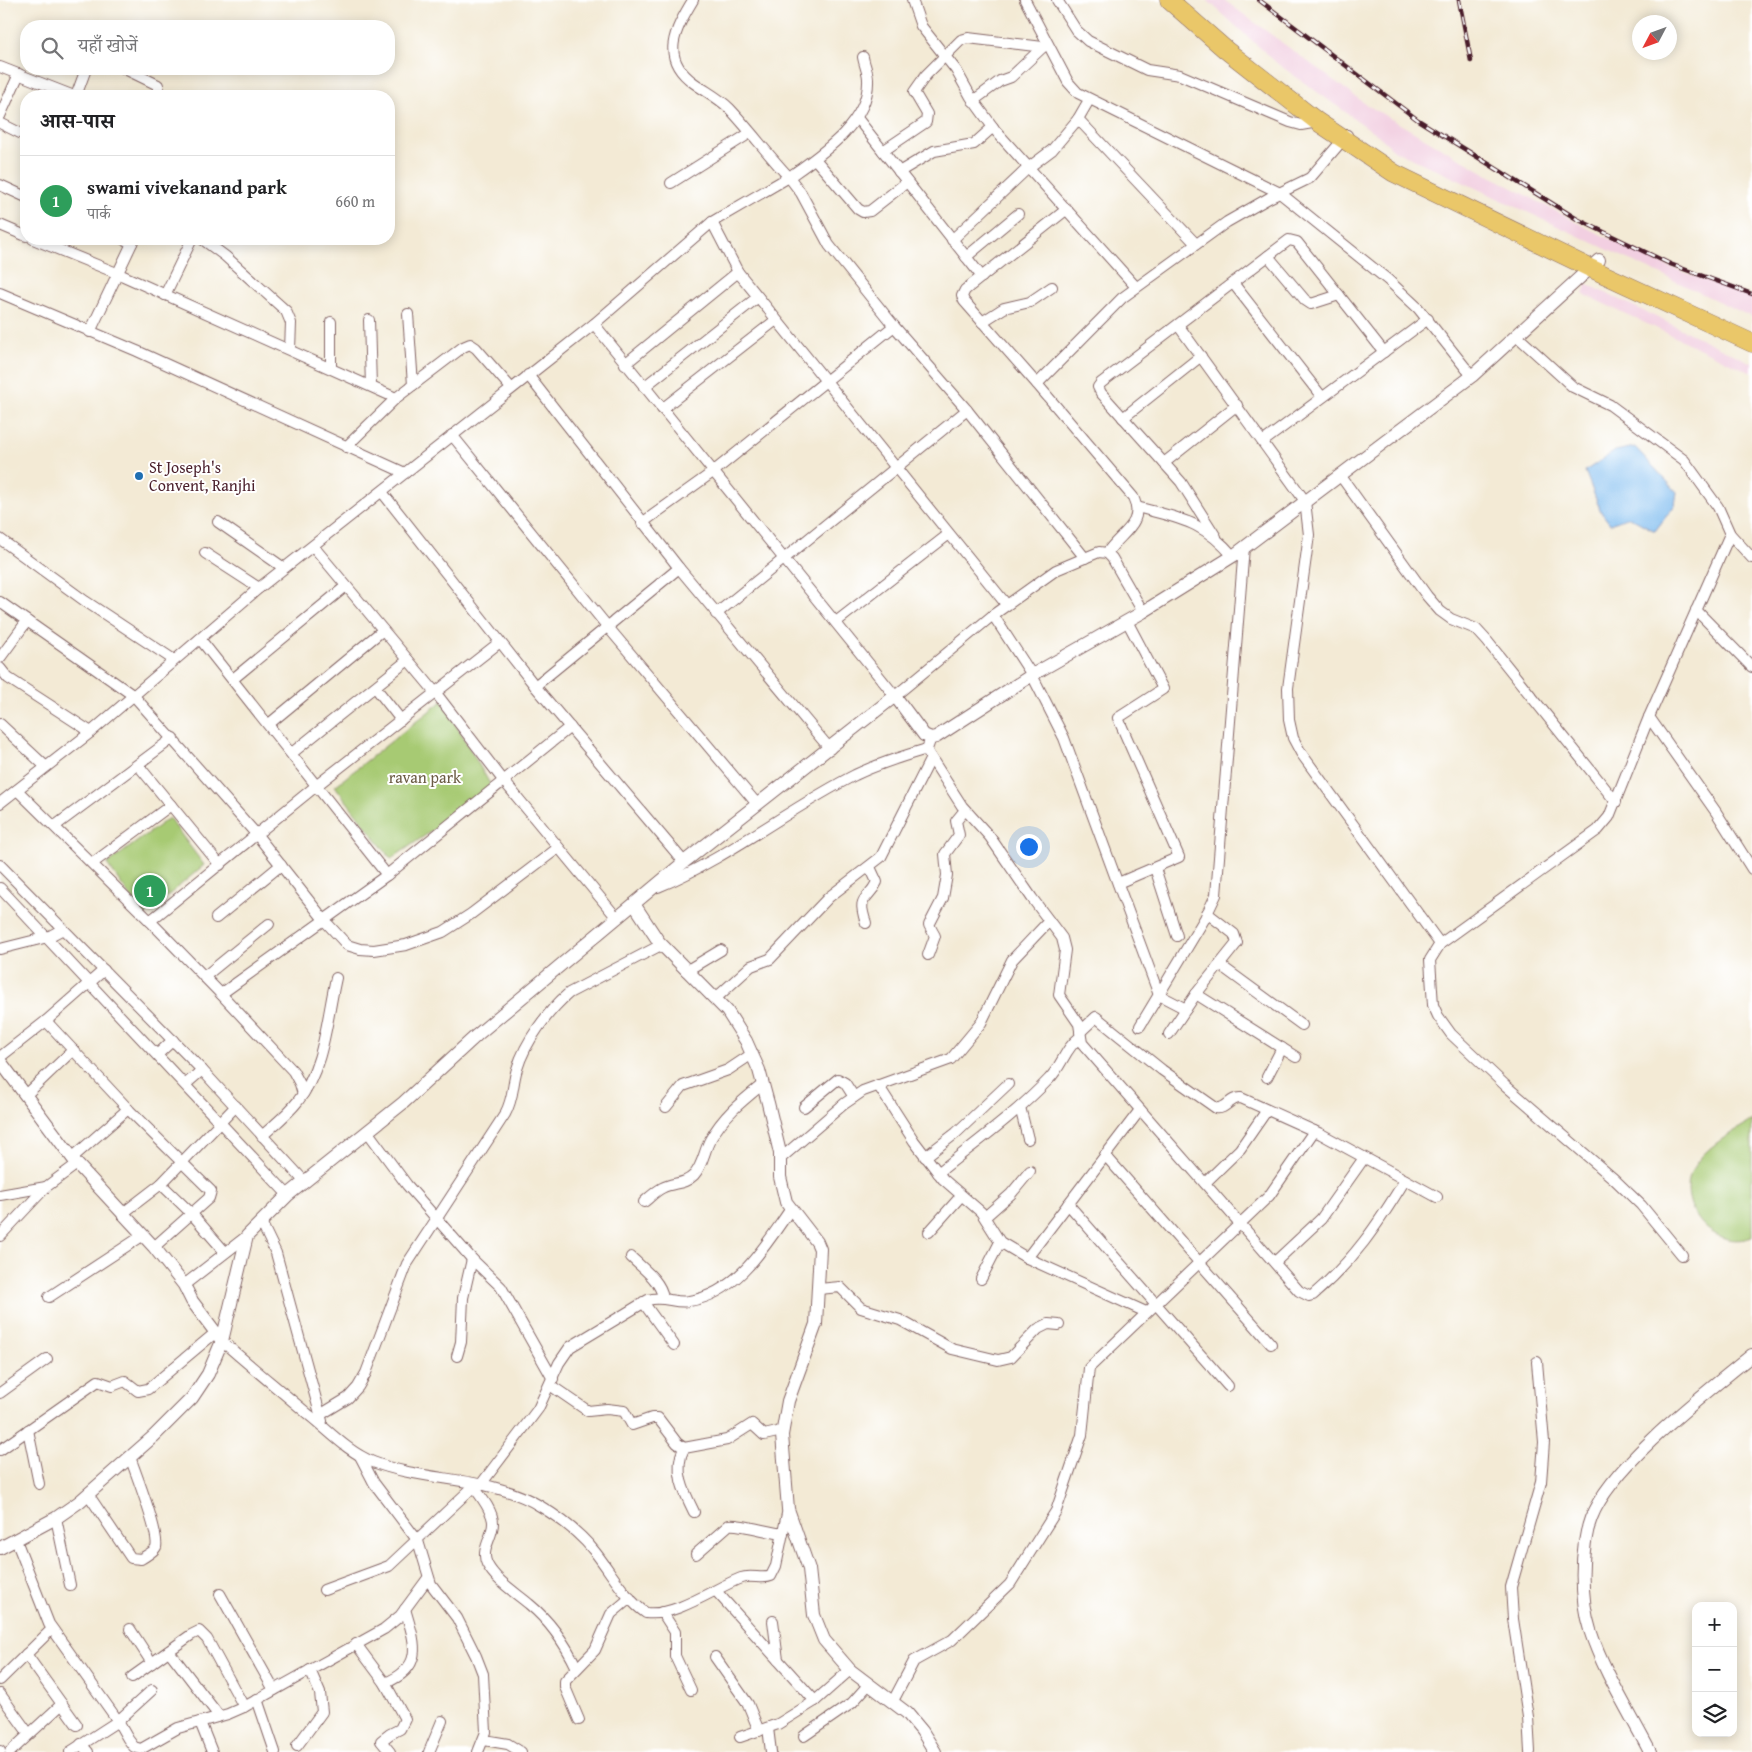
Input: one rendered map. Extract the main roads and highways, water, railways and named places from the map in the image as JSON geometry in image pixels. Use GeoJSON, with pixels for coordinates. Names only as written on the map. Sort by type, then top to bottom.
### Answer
{"type":"FeatureCollection","features":[{"type":"Feature","properties":{"kind":"highway"},"geometry":{"type":"LineString","coordinates":[[1168,0],[1226,50],[1318,122],[1752,343]]}},
{"type":"Feature","properties":{"kind":"highway"},"geometry":{"type":"LineString","coordinates":[[1184,0],[1346,136]]}},
{"type":"Feature","properties":{"kind":"highway"},"geometry":{"type":"LineString","coordinates":[[1594,264],[1752,331]]}},
{"type":"Feature","properties":{"kind":"water"},"geometry":{"type":"Polygon","coordinates":[[[1635,447],[1677,492],[1675,505],[1655,531],[1629,517],[1610,524],[1601,512],[1585,471],[1615,451],[1635,447]]]}},
{"type":"Feature","properties":{"kind":"railway"},"geometry":{"type":"LineString","coordinates":[[1259,0],[1418,120],[1577,219],[1670,264],[1752,294]]}},
{"type":"Feature","properties":{"kind":"railway"},"geometry":{"type":"LineString","coordinates":[[1459,0],[1471,61]]}},
{"type":"Feature","properties":{"kind":"place","name":"St Joseph's Convent, Ranjhi"},"geometry":{"type":"Point","coordinates":[139,476]}},
{"type":"Feature","properties":{"kind":"place","name":"swami vivekanand park"},"geometry":{"type":"Point","coordinates":[150,891]}},
{"type":"Feature","properties":{"kind":"park label","name":"ravan park"},"geometry":{"type":"Point","coordinates":[425,777]}}]}
